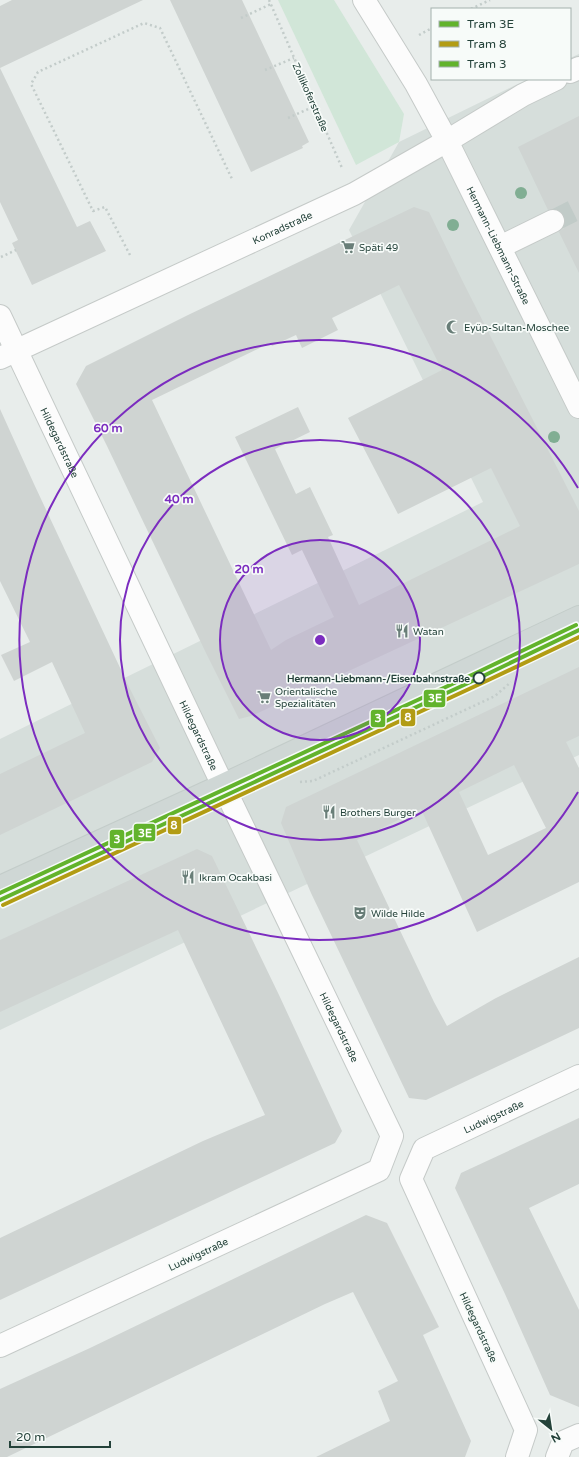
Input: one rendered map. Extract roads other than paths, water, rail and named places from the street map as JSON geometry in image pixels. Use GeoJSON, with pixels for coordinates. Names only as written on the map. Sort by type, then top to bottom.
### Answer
{"type":"FeatureCollection","features":[{"type":"Feature","properties":{"kind":"main road"},"geometry":{"type":"LineString","coordinates":[[0,887],[223,785],[579,617]]}},
{"type":"Feature","properties":{"kind":"street","name":"Hermann-Liebmann-Straße"},"geometry":{"type":"LineString","coordinates":[[364,0],[416,84],[447,141],[579,407]]}},
{"type":"Feature","properties":{"kind":"street","name":"Konradstraße"},"geometry":{"type":"LineString","coordinates":[[8,354],[354,194],[447,141],[522,95],[554,80]]}},
{"type":"Feature","properties":{"kind":"street"},"geometry":{"type":"LineString","coordinates":[[500,248],[553,221]]}},
{"type":"Feature","properties":{"kind":"street","name":"Hildegardstraße"},"geometry":{"type":"LineString","coordinates":[[0,316],[8,354],[223,785],[392,1136],[386,1153]]}},
{"type":"Feature","properties":{"kind":"street","name":"Ludwigstraße"},"geometry":{"type":"LineString","coordinates":[[417,1166],[424,1149],[579,1076]]}},
{"type":"Feature","properties":{"kind":"street","name":"Ludwigstraße"},"geometry":{"type":"LineString","coordinates":[[0,1346],[379,1170],[386,1153]]}},
{"type":"Feature","properties":{"kind":"street","name":"Hildegardstraße"},"geometry":{"type":"LineString","coordinates":[[417,1166],[411,1180],[526,1430],[519,1451]]}},
{"type":"Feature","properties":{"kind":"street"},"geometry":{"type":"LineString","coordinates":[[556,1457],[563,1442],[579,1435]]}},
{"type":"Feature","properties":{"kind":"tunnel"},"geometry":{"type":"LineString","coordinates":[[553,221],[579,208]]}},
{"type":"Feature","properties":{"kind":"tram line","name":"3"},"geometry":{"type":"LineString","coordinates":[[0,893],[476,673],[576,625]]}},
{"type":"Feature","properties":{"kind":"tram line","name":"3E"},"geometry":{"type":"LineString","coordinates":[[0,900],[479,678],[579,630]]}},
{"type":"Feature","properties":{"kind":"tram line","name":"8"},"geometry":{"type":"LineString","coordinates":[[3,905],[579,637]]}},
{"type":"Feature","properties":{"kind":"place","name":"Späti 49"},"geometry":{"type":"Point","coordinates":[348,247]}},
{"type":"Feature","properties":{"kind":"place","name":"Eyüp-Sultan-Moschee"},"geometry":{"type":"Point","coordinates":[453,327]}},
{"type":"Feature","properties":{"kind":"place","name":"Watan"},"geometry":{"type":"Point","coordinates":[402,631]}},
{"type":"Feature","properties":{"kind":"place","name":"Hermann-Liebmann-/Eisenbahnstraße"},"geometry":{"type":"Point","coordinates":[479,678]}},
{"type":"Feature","properties":{"kind":"place","name":"Orientalische Spezialitäten"},"geometry":{"type":"Point","coordinates":[264,697]}},
{"type":"Feature","properties":{"kind":"place","name":"Brothers Burger"},"geometry":{"type":"Point","coordinates":[329,812]}},
{"type":"Feature","properties":{"kind":"place","name":"Ikram Ocakbasi"},"geometry":{"type":"Point","coordinates":[188,877]}},
{"type":"Feature","properties":{"kind":"place","name":"Wilde Hilde"},"geometry":{"type":"Point","coordinates":[360,913]}}]}
